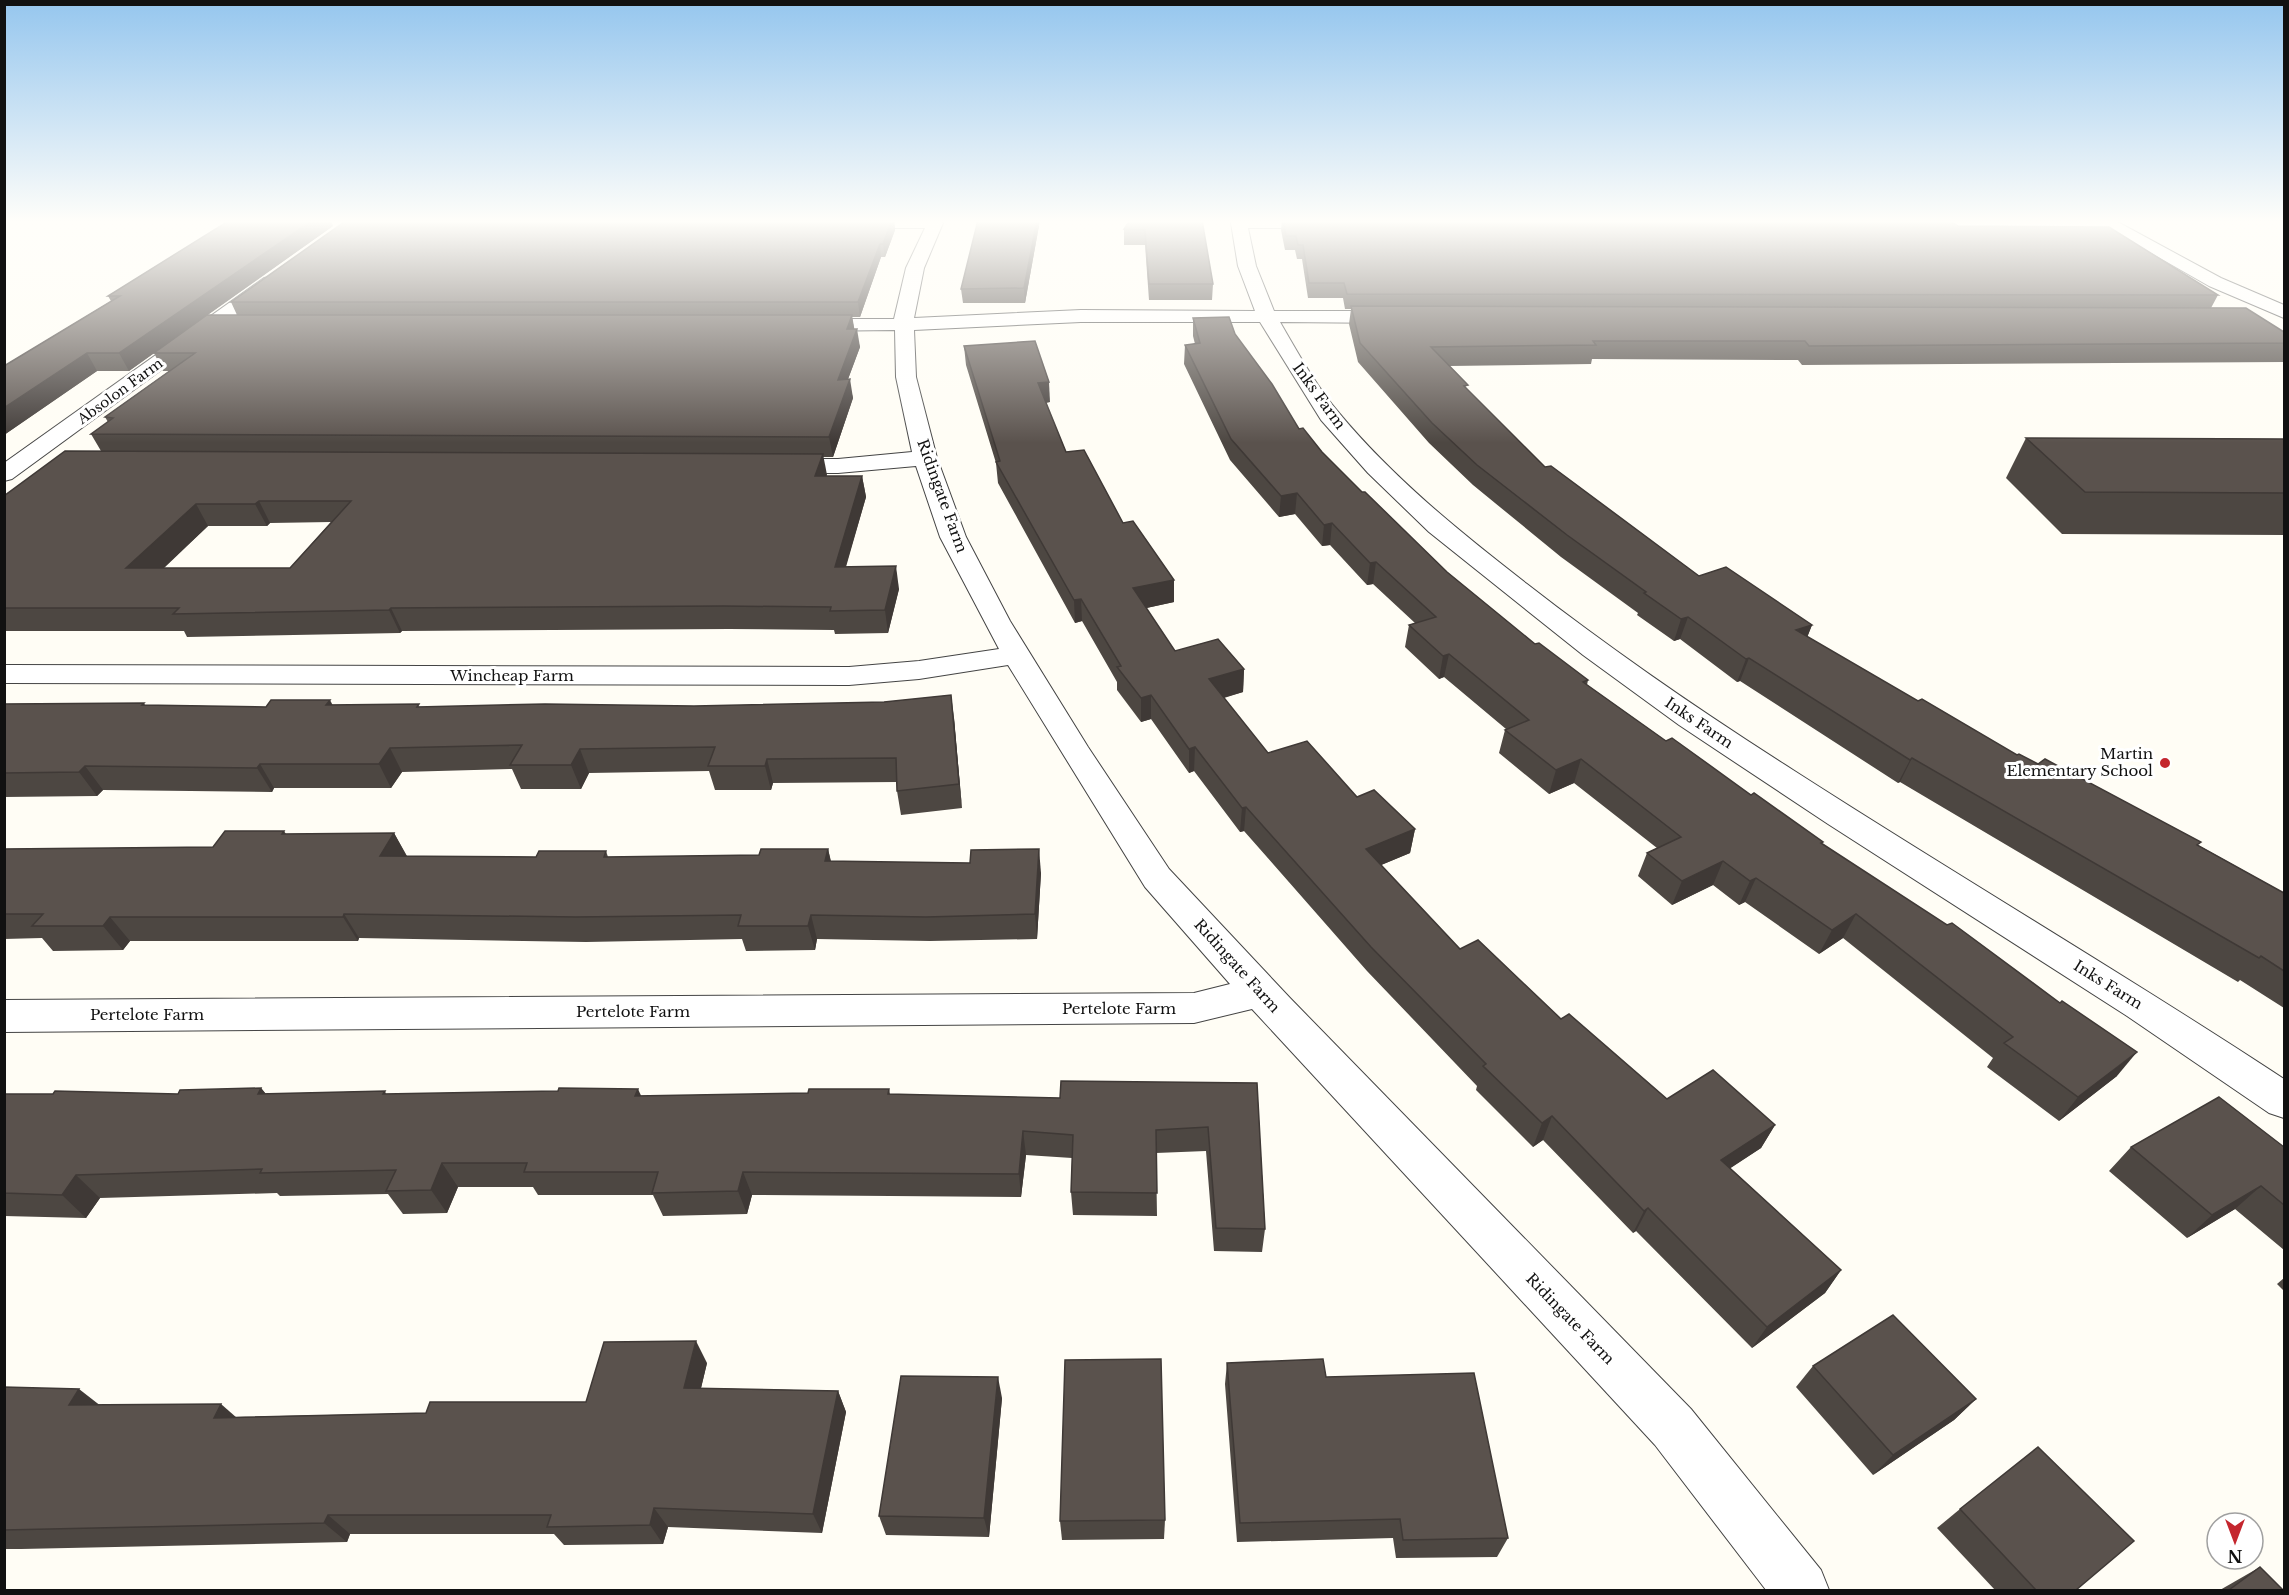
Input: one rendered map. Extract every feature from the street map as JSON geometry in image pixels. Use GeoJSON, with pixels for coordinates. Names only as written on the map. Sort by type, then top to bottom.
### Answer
{"type":"FeatureCollection","features":[{"type":"Feature","properties":{"kind":"street","name":"Absolon Farm"},"geometry":{"type":"LineString","coordinates":[[12,469],[253,294]]}},
{"type":"Feature","properties":{"kind":"street","name":"Ridingate Farm"},"geometry":{"type":"LineString","coordinates":[[910,294],[904,325],[906,377],[925,458],[953,537],[996,621],[1074,750],[1157,878],[1260,992],[1672,1427],[1801,1590]]}},
{"type":"Feature","properties":{"kind":"street","name":"Inks Farm"},"geometry":{"type":"LineString","coordinates":[[1258,294],[1267,316],[1329,415],[1376,468],[1438,527],[1593,649],[1710,731],[2141,1005],[2284,1101]]}},
{"type":"Feature","properties":{"kind":"street"},"geometry":{"type":"LineString","coordinates":[[2244,294],[2284,312]]}},
{"type":"Feature","properties":{"kind":"street"},"geometry":{"type":"LineString","coordinates":[[796,325],[904,325],[1081,316],[1411,317]]}},
{"type":"Feature","properties":{"kind":"street"},"geometry":{"type":"LineString","coordinates":[[2249,318],[2284,318]]}},
{"type":"Feature","properties":{"kind":"street"},"geometry":{"type":"LineString","coordinates":[[211,325],[247,325]]}},
{"type":"Feature","properties":{"kind":"street"},"geometry":{"type":"LineString","coordinates":[[755,466],[838,466],[925,458]]}},
{"type":"Feature","properties":{"kind":"street"},"geometry":{"type":"LineString","coordinates":[[12,469],[55,463]]}},
{"type":"Feature","properties":{"kind":"street","name":"Wincheap Farm"},"geometry":{"type":"LineString","coordinates":[[4,674],[849,676],[919,670],[1017,655]]}},
{"type":"Feature","properties":{"kind":"street","name":"Pertelote Farm"},"geometry":{"type":"LineString","coordinates":[[4,1016],[1194,1008],[1260,992]]}},
{"type":"Feature","properties":{"kind":"building"},"geometry":{"type":"Polygon","coordinates":[[[204,294],[119,353],[87,353],[4,408],[4,366],[120,296],[108,296],[204,294]]]}},
{"type":"Feature","properties":{"kind":"building"},"geometry":{"type":"Polygon","coordinates":[[[242,294],[861,294],[858,302],[231,302],[242,294]]]}},
{"type":"Feature","properties":{"kind":"building"},"geometry":{"type":"Polygon","coordinates":[[[1724,294],[2217,294],[2218,295],[1724,294]]]}},
{"type":"Feature","properties":{"kind":"building"},"geometry":{"type":"Polygon","coordinates":[[[1351,306],[2246,308],[2284,332],[2284,343],[1809,346],[1805,341],[1593,341],[1596,345],[1431,347],[1468,385],[1464,386],[1545,467],[1551,466],[1699,576],[1726,567],[1812,625],[1796,630],[1918,701],[1922,699],[2017,755],[2038,764],[2045,759],[2201,842],[2197,845],[2284,893],[2284,971],[1912,758],[1910,760],[1749,658],[1746,659],[1688,617],[1681,619],[1644,593],[1646,592],[1567,535],[1477,465],[1432,423],[1360,343],[1351,306]]]}},
{"type":"Feature","properties":{"kind":"building"},"geometry":{"type":"Polygon","coordinates":[[[207,315],[852,315],[847,329],[857,329],[838,380],[850,379],[829,437],[91,434],[113,418],[105,417],[195,353],[154,353],[207,315]]]}},
{"type":"Feature","properties":{"kind":"building"},"geometry":{"type":"Polygon","coordinates":[[[1229,317],[1235,334],[1272,384],[1299,429],[1303,428],[1322,452],[1362,492],[1365,492],[1447,572],[1535,644],[1539,643],[1588,680],[1583,682],[1666,741],[1672,738],[1751,795],[1754,793],[1823,842],[1821,843],[1947,925],[1952,923],[2060,1003],[2062,1001],[2137,1052],[2078,1097],[2004,1043],[2013,1037],[1856,914],[1832,930],[1756,878],[1750,881],[1723,861],[1682,881],[1647,853],[1681,837],[1581,759],[1556,770],[1505,730],[1529,720],[1449,654],[1443,656],[1409,625],[1436,617],[1376,562],[1370,563],[1332,523],[1324,525],[1297,493],[1281,496],[1231,439],[1185,345],[1200,343],[1193,318],[1229,317]]]}},
{"type":"Feature","properties":{"kind":"building"},"geometry":{"type":"Polygon","coordinates":[[[1035,341],[1049,382],[1038,383],[1066,452],[1084,450],[1123,523],[1133,521],[1174,580],[1133,588],[1175,651],[1218,639],[1244,669],[1209,679],[1268,753],[1307,741],[1357,797],[1374,790],[1415,829],[1366,849],[1460,949],[1478,940],[1561,1019],[1569,1014],[1667,1099],[1713,1070],[1775,1125],[1721,1160],[1841,1270],[1767,1327],[1648,1208],[1644,1211],[1552,1116],[1542,1123],[1483,1066],[1486,1064],[1371,947],[1246,807],[1242,808],[1195,747],[1189,749],[1151,695],[1141,698],[1117,667],[1121,666],[1081,599],[1074,600],[996,462],[1000,461],[964,346],[1035,341]]]}},
{"type":"Feature","properties":{"kind":"building"},"geometry":{"type":"Polygon","coordinates":[[[2026,438],[2284,439],[2284,493],[2085,492],[2026,438]]]}},
{"type":"Feature","properties":{"kind":"building"},"geometry":{"type":"Polygon","coordinates":[[[65,451],[823,454],[815,476],[862,476],[835,567],[896,566],[885,610],[830,611],[831,607],[723,606],[391,608],[389,610],[173,614],[179,608],[4,608],[4,496],[65,451]],[[351,501],[196,504],[126,568],[290,568],[351,501]]]}},
{"type":"Feature","properties":{"kind":"building"},"geometry":{"type":"Polygon","coordinates":[[[951,695],[959,784],[897,791],[896,758],[767,759],[765,766],[708,766],[715,747],[580,749],[571,765],[510,765],[522,745],[390,748],[379,764],[260,764],[257,768],[85,766],[79,772],[4,773],[4,704],[144,703],[142,705],[266,707],[271,700],[330,700],[326,705],[694,706],[884,702],[951,695]]]}},
{"type":"Feature","properties":{"kind":"building"},"geometry":{"type":"Polygon","coordinates":[[[225,831],[284,831],[282,834],[394,833],[380,856],[536,857],[539,851],[606,851],[604,857],[759,855],[761,849],[828,849],[825,861],[970,863],[971,850],[1039,849],[1035,914],[926,917],[811,915],[808,926],[738,926],[741,915],[576,917],[344,914],[343,917],[110,917],[103,926],[32,926],[43,914],[4,914],[4,849],[213,847],[225,831]]]}},
{"type":"Feature","properties":{"kind":"building"},"geometry":{"type":"Polygon","coordinates":[[[1061,1081],[1257,1083],[1265,1229],[1216,1228],[1208,1127],[1156,1130],[1157,1193],[1071,1192],[1073,1135],[1023,1131],[1019,1174],[743,1172],[738,1191],[652,1193],[658,1172],[524,1172],[527,1163],[442,1163],[431,1190],[386,1191],[396,1170],[260,1173],[262,1169],[76,1175],[62,1195],[4,1193],[4,1094],[53,1094],[55,1091],[178,1094],[180,1090],[261,1088],[258,1094],[385,1091],[383,1094],[558,1091],[559,1088],[638,1089],[635,1096],[808,1093],[809,1089],[889,1089],[888,1094],[1060,1098],[1061,1081]]]}},
{"type":"Feature","properties":{"kind":"building"},"geometry":{"type":"Polygon","coordinates":[[[2219,1097],[2284,1147],[2284,1205],[2261,1186],[2212,1215],[2131,1147],[2219,1097]]]}},
{"type":"Feature","properties":{"kind":"building"},"geometry":{"type":"Polygon","coordinates":[[[1893,1315],[1976,1399],[1893,1455],[1813,1366],[1893,1315]]]}},
{"type":"Feature","properties":{"kind":"building"},"geometry":{"type":"Polygon","coordinates":[[[696,1341],[684,1388],[838,1391],[813,1514],[654,1508],[650,1525],[547,1527],[551,1515],[328,1515],[324,1523],[4,1530],[4,1387],[79,1389],[69,1405],[221,1404],[214,1418],[426,1413],[430,1402],[586,1402],[604,1342],[696,1341]]]}},
{"type":"Feature","properties":{"kind":"building"},"geometry":{"type":"Polygon","coordinates":[[[1161,1359],[1165,1520],[1060,1521],[1065,1360],[1161,1359]]]}},
{"type":"Feature","properties":{"kind":"building"},"geometry":{"type":"Polygon","coordinates":[[[1323,1359],[1326,1377],[1474,1373],[1508,1538],[1403,1540],[1400,1519],[1240,1523],[1227,1363],[1323,1359]]]}},
{"type":"Feature","properties":{"kind":"building"},"geometry":{"type":"Polygon","coordinates":[[[901,1376],[998,1377],[984,1518],[879,1516],[901,1376]]]}},
{"type":"Feature","properties":{"kind":"building"},"geometry":{"type":"Polygon","coordinates":[[[2038,1447],[2134,1541],[2076,1590],[2036,1590],[1960,1509],[2038,1447]]]}},
{"type":"Feature","properties":{"kind":"building"},"geometry":{"type":"Polygon","coordinates":[[[2255,1571],[2264,1571],[2283,1590],[2229,1590],[2255,1571]]]}},
{"type":"Feature","properties":{"kind":"place","name":"Martin Elementary School"},"geometry":{"type":"Point","coordinates":[2165,763]}}]}
